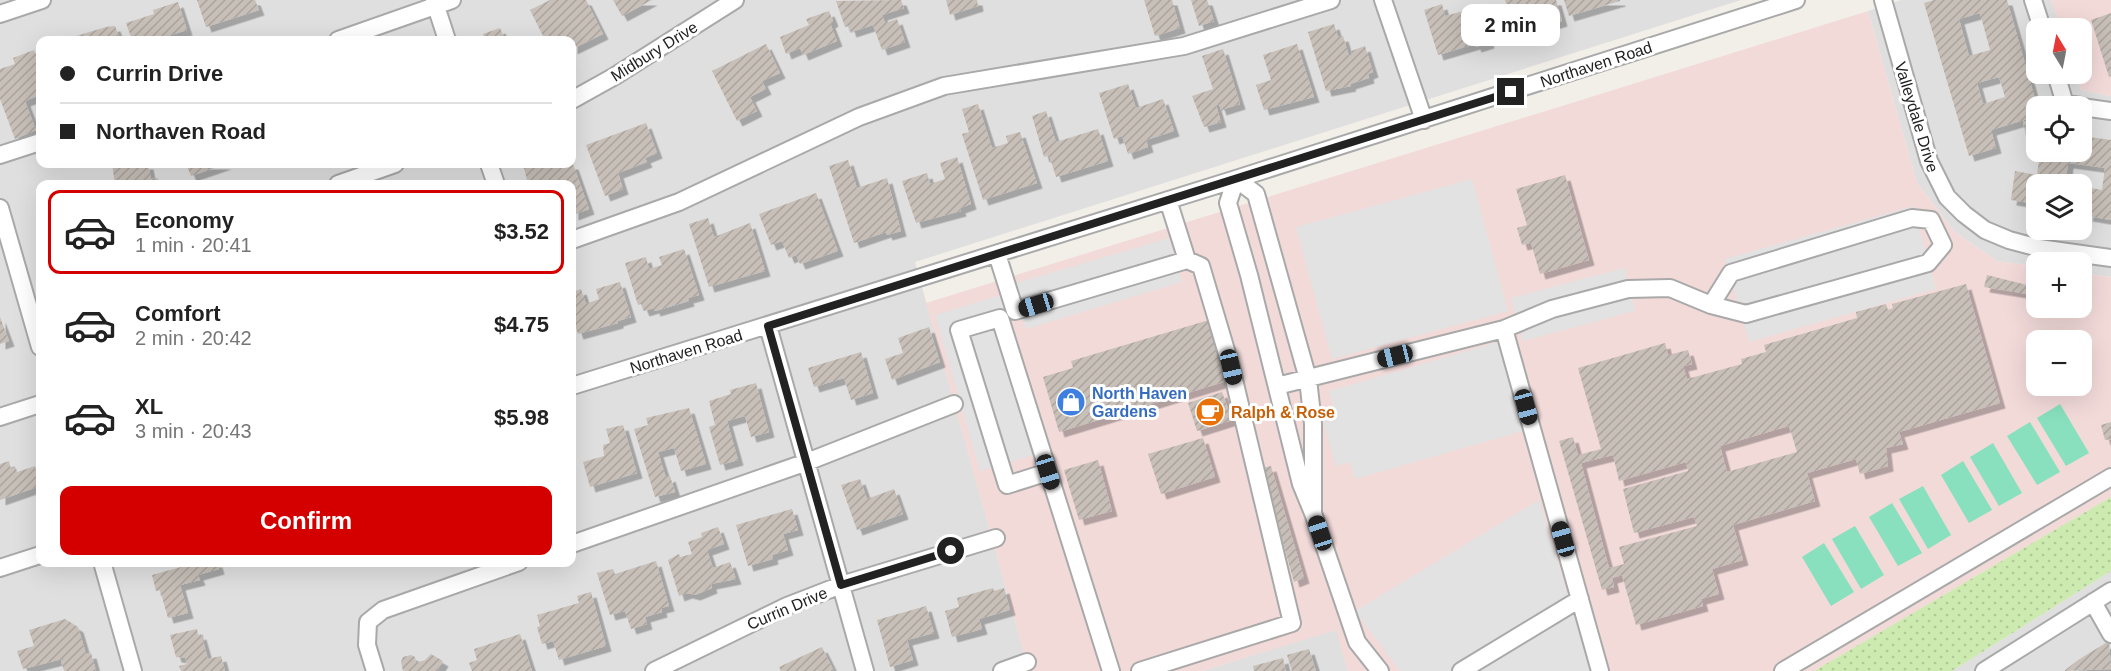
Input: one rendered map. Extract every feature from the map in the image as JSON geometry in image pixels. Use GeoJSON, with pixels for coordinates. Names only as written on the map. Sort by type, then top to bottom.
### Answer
{"type":"FeatureCollection","features":[{"type":"Feature","properties":{"kind":"street"},"geometry":{"type":"LineString","coordinates":[[0,14],[42,0]]}},
{"type":"Feature","properties":{"kind":"street"},"geometry":{"type":"LineString","coordinates":[[349,36],[435,4],[452,0]]}},
{"type":"Feature","properties":{"kind":"street","name":"Midbury Drive"},"geometry":{"type":"LineString","coordinates":[[576,98],[615,76],[735,0]]}},
{"type":"Feature","properties":{"kind":"street"},"geometry":{"type":"LineString","coordinates":[[576,239],[679,202],[859,117],[944,86],[1184,46],[1331,0]]}},
{"type":"Feature","properties":{"kind":"street"},"geometry":{"type":"LineString","coordinates":[[1383,0],[1424,120]]}},
{"type":"Feature","properties":{"kind":"street","name":"Northaven Road"},"geometry":{"type":"LineString","coordinates":[[576,385],[1424,120],[1796,0]]}},
{"type":"Feature","properties":{"kind":"street","name":"Valleydale Drive"},"geometry":{"type":"LineString","coordinates":[[1883,0],[1929,161],[1947,197],[1985,230],[2009,240],[2039,248],[2111,258]]}},
{"type":"Feature","properties":{"kind":"street"},"geometry":{"type":"LineString","coordinates":[[2033,0],[2039,18]]}},
{"type":"Feature","properties":{"kind":"street"},"geometry":{"type":"LineString","coordinates":[[435,4],[446,36]]}},
{"type":"Feature","properties":{"kind":"street"},"geometry":{"type":"LineString","coordinates":[[2092,108],[2111,111]]}},
{"type":"Feature","properties":{"kind":"street"},"geometry":{"type":"LineString","coordinates":[[0,155],[36,143]]}},
{"type":"Feature","properties":{"kind":"street"},"geometry":{"type":"LineString","coordinates":[[349,180],[384,168]]}},
{"type":"Feature","properties":{"kind":"street"},"geometry":{"type":"LineString","coordinates":[[1313,513],[1313,424],[1308,379],[1256,194],[1236,179],[1228,203],[1249,275],[1300,484],[1313,513],[1357,642],[1380,671]]}},
{"type":"Feature","properties":{"kind":"street"},"geometry":{"type":"LineString","coordinates":[[1168,200],[1187,260]]}},
{"type":"Feature","properties":{"kind":"street"},"geometry":{"type":"LineString","coordinates":[[0,208],[36,331]]}},
{"type":"Feature","properties":{"kind":"street"},"geometry":{"type":"LineString","coordinates":[[1277,387],[1504,329],[1552,309],[1628,289],[1670,288],[1711,305],[1746,314],[1928,263],[1943,245],[1931,219],[1912,218],[1731,273],[1711,305]]}},
{"type":"Feature","properties":{"kind":"street"},"geometry":{"type":"LineString","coordinates":[[997,254],[1007,314],[1048,472],[1111,671]]}},
{"type":"Feature","properties":{"kind":"street"},"geometry":{"type":"LineString","coordinates":[[1048,472],[1007,485],[959,330],[1187,260],[1201,266],[1231,367],[1292,622],[1140,671]]}},
{"type":"Feature","properties":{"kind":"street"},"geometry":{"type":"LineString","coordinates":[[0,267],[17,262]]}},
{"type":"Feature","properties":{"kind":"street"},"geometry":{"type":"LineString","coordinates":[[1249,275],[1277,266]]}},
{"type":"Feature","properties":{"kind":"street"},"geometry":{"type":"LineString","coordinates":[[768,326],[865,671]]}},
{"type":"Feature","properties":{"kind":"street"},"geometry":{"type":"LineString","coordinates":[[1504,329],[1600,671]]}},
{"type":"Feature","properties":{"kind":"street"},"geometry":{"type":"LineString","coordinates":[[576,543],[807,462],[954,404]]}},
{"type":"Feature","properties":{"kind":"street"},"geometry":{"type":"LineString","coordinates":[[0,417],[36,405]]}},
{"type":"Feature","properties":{"kind":"street"},"geometry":{"type":"LineString","coordinates":[[1783,671],[2111,477]]}},
{"type":"Feature","properties":{"kind":"street","name":"Currin Drive"},"geometry":{"type":"LineString","coordinates":[[654,671],[787,606],[841,585],[996,538]]}},
{"type":"Feature","properties":{"kind":"street"},"geometry":{"type":"LineString","coordinates":[[0,568],[36,556]]}},
{"type":"Feature","properties":{"kind":"street"},"geometry":{"type":"LineString","coordinates":[[103,567],[133,671]]}},
{"type":"Feature","properties":{"kind":"street"},"geometry":{"type":"LineString","coordinates":[[375,671],[367,645],[368,622],[383,610],[505,567]]}},
{"type":"Feature","properties":{"kind":"street"},"geometry":{"type":"LineString","coordinates":[[1984,671],[2111,591]]}},
{"type":"Feature","properties":{"kind":"street"},"geometry":{"type":"LineString","coordinates":[[1461,671],[1580,599]]}},
{"type":"Feature","properties":{"kind":"street"},"geometry":{"type":"LineString","coordinates":[[2093,602],[2111,634]]}},
{"type":"Feature","properties":{"kind":"street"},"geometry":{"type":"LineString","coordinates":[[1002,671],[1027,662]]}},
{"type":"Feature","properties":{"kind":"shaded area"},"geometry":{"type":"Polygon","coordinates":[[[0,0],[1741,0],[915,262],[1029,671],[0,671],[0,0]]]}},
{"type":"Feature","properties":{"kind":"shaded area"},"geometry":{"type":"Polygon","coordinates":[[[1901,0],[2051,0],[2057,18],[2026,18],[2026,84],[2079,84],[2081,90],[2111,96],[2111,277],[2092,274],[2092,252],[2026,252],[2026,265],[1997,261],[1955,232],[1917,183],[1868,11],[1901,0]]]}},
{"type":"Feature","properties":{"kind":"shaded area"},"geometry":{"type":"Polygon","coordinates":[[[2051,0],[2111,0],[2111,96],[2081,90],[2079,84],[2092,84],[2092,18],[2057,18],[2051,0]]]}},
{"type":"Feature","properties":{"kind":"shaded area"},"geometry":{"type":"Polygon","coordinates":[[[1868,11],[1917,183],[1955,232],[1997,261],[2026,265],[2026,318],[2092,318],[2092,274],[2111,277],[2111,497],[1814,671],[1348,671],[1336,630],[1202,671],[1029,671],[926,303],[1868,11]]]}},
{"type":"Feature","properties":{"kind":"shaded area"},"geometry":{"type":"Polygon","coordinates":[[[1472,179],[1508,311],[1332,359],[1296,227],[1472,179]]]}},
{"type":"Feature","properties":{"kind":"shaded area"},"geometry":{"type":"Polygon","coordinates":[[[1913,206],[1936,289],[1749,342],[1725,259],[1913,206]]]}},
{"type":"Feature","properties":{"kind":"shaded area"},"geometry":{"type":"Polygon","coordinates":[[[1169,238],[1182,282],[1026,329],[1013,284],[1169,238]]]}},
{"type":"Feature","properties":{"kind":"shaded area"},"geometry":{"type":"Polygon","coordinates":[[[1624,268],[1635,311],[1523,341],[1511,298],[1624,268]]]}},
{"type":"Feature","properties":{"kind":"shaded area"},"geometry":{"type":"Polygon","coordinates":[[[1001,295],[1047,451],[980,471],[935,315],[1001,295]]]}},
{"type":"Feature","properties":{"kind":"shaded area"},"geometry":{"type":"Polygon","coordinates":[[[1498,342],[1523,431],[1355,479],[1350,462],[1336,466],[1320,411],[1333,407],[1329,391],[1498,342]]]}},
{"type":"Feature","properties":{"kind":"shaded area"},"geometry":{"type":"Polygon","coordinates":[[[1539,500],[1591,671],[1400,671],[1355,611],[1539,500]]]}},
{"type":"Feature","properties":{"kind":"shaded area"},"geometry":{"type":"Polygon","coordinates":[[[2111,571],[2111,671],[1952,671],[2111,571]]]}},
{"type":"Feature","properties":{"kind":"shaded area"},"geometry":{"type":"Polygon","coordinates":[[[1337,629],[1348,671],[1202,671],[1337,629]]]}},
{"type":"Feature","properties":{"kind":"green space"},"geometry":{"type":"Polygon","coordinates":[[[2060,404],[2089,453],[2066,466],[2037,418],[2060,404]]]}},
{"type":"Feature","properties":{"kind":"green space"},"geometry":{"type":"Polygon","coordinates":[[[2030,422],[2060,472],[2037,485],[2007,436],[2030,422]]]}},
{"type":"Feature","properties":{"kind":"green space"},"geometry":{"type":"Polygon","coordinates":[[[1993,443],[2022,493],[1999,506],[1970,457],[1993,443]]]}},
{"type":"Feature","properties":{"kind":"green space"},"geometry":{"type":"Polygon","coordinates":[[[1963,461],[1992,510],[1969,523],[1941,475],[1963,461]]]}},
{"type":"Feature","properties":{"kind":"green space"},"geometry":{"type":"Polygon","coordinates":[[[1923,486],[1951,535],[1928,549],[1899,499],[1923,486]]]}},
{"type":"Feature","properties":{"kind":"green space"},"geometry":{"type":"Polygon","coordinates":[[[2111,497],[2111,571],[1952,671],[1814,671],[2111,497]]]}},
{"type":"Feature","properties":{"kind":"green space"},"geometry":{"type":"Polygon","coordinates":[[[1892,503],[1922,553],[1898,566],[1869,517],[1892,503]]]}},
{"type":"Feature","properties":{"kind":"green space"},"geometry":{"type":"Polygon","coordinates":[[[1855,526],[1884,575],[1861,589],[1832,539],[1855,526]]]}},
{"type":"Feature","properties":{"kind":"green space"},"geometry":{"type":"Polygon","coordinates":[[[1824,543],[1854,592],[1831,606],[1802,557],[1824,543]]]}},
{"type":"Feature","properties":{"kind":"building"},"geometry":{"type":"Polygon","coordinates":[[[197,0],[255,0],[259,10],[206,27],[197,0]]]}},
{"type":"Feature","properties":{"kind":"building"},"geometry":{"type":"Polygon","coordinates":[[[550,0],[586,0],[603,34],[576,47],[576,36],[543,36],[530,10],[550,0]]]}},
{"type":"Feature","properties":{"kind":"building"},"geometry":{"type":"Polygon","coordinates":[[[613,0],[652,0],[622,16],[613,0]]]}},
{"type":"Feature","properties":{"kind":"building"},"geometry":{"type":"Polygon","coordinates":[[[901,0],[904,8],[882,15],[885,23],[897,19],[905,42],[882,50],[873,25],[851,32],[849,26],[845,27],[836,1],[901,0]]]}},
{"type":"Feature","properties":{"kind":"building"},"geometry":{"type":"Polygon","coordinates":[[[946,0],[977,0],[978,6],[950,15],[946,0]]]}},
{"type":"Feature","properties":{"kind":"building"},"geometry":{"type":"Polygon","coordinates":[[[1144,0],[1172,0],[1180,28],[1155,36],[1144,0]]]}},
{"type":"Feature","properties":{"kind":"building"},"geometry":{"type":"Polygon","coordinates":[[[1191,0],[1207,0],[1214,21],[1199,26],[1191,0]]]}},
{"type":"Feature","properties":{"kind":"building"},"geometry":{"type":"Polygon","coordinates":[[[1505,0],[1556,0],[1562,21],[1534,30],[1532,24],[1500,34],[1494,15],[1508,10],[1505,0]]]}},
{"type":"Feature","properties":{"kind":"building"},"geometry":{"type":"Polygon","coordinates":[[[1564,0],[1620,0],[1620,1],[1569,16],[1564,0]]]}},
{"type":"Feature","properties":{"kind":"building"},"geometry":{"type":"Polygon","coordinates":[[[1934,0],[2007,0],[2026,67],[2026,84],[2031,84],[2034,96],[2026,96],[2026,119],[1991,130],[1996,148],[1969,156],[1924,3],[1934,0]],[[1980,13],[1959,19],[1969,56],[1990,50],[1980,13]],[[1999,77],[1977,83],[1983,104],[2005,97],[1999,77]]]}},
{"type":"Feature","properties":{"kind":"building"},"geometry":{"type":"Polygon","coordinates":[[[178,2],[187,30],[168,36],[131,36],[126,23],[154,14],[153,10],[178,2]]]}},
{"type":"Feature","properties":{"kind":"building"},"geometry":{"type":"Polygon","coordinates":[[[1442,4],[1445,16],[1478,7],[1489,43],[1476,47],[1475,44],[1438,55],[1424,10],[1442,4]]]}},
{"type":"Feature","properties":{"kind":"building"},"geometry":{"type":"Polygon","coordinates":[[[829,11],[833,21],[830,23],[837,41],[803,55],[800,48],[786,54],[780,37],[809,25],[806,19],[829,11]]]}},
{"type":"Feature","properties":{"kind":"building"},"geometry":{"type":"Polygon","coordinates":[[[2111,13],[2111,76],[2109,77],[2092,23],[2092,20],[2111,13]]]}},
{"type":"Feature","properties":{"kind":"building"},"geometry":{"type":"Polygon","coordinates":[[[1334,24],[1338,37],[1343,36],[1349,56],[1352,55],[1351,51],[1365,46],[1373,72],[1368,74],[1369,78],[1350,84],[1351,86],[1326,91],[1308,32],[1334,24]]]}},
{"type":"Feature","properties":{"kind":"building"},"geometry":{"type":"Polygon","coordinates":[[[115,26],[119,36],[76,36],[115,26]]]}},
{"type":"Feature","properties":{"kind":"building"},"geometry":{"type":"Polygon","coordinates":[[[500,28],[503,36],[484,36],[483,34],[500,28]]]}},
{"type":"Feature","properties":{"kind":"building"},"geometry":{"type":"Polygon","coordinates":[[[766,44],[780,73],[762,81],[766,89],[750,97],[757,111],[737,121],[712,71],[766,44]]]}},
{"type":"Feature","properties":{"kind":"building"},"geometry":{"type":"Polygon","coordinates":[[[1297,44],[1314,97],[1264,110],[1256,85],[1271,80],[1263,55],[1297,44]]]}},
{"type":"Feature","properties":{"kind":"building"},"geometry":{"type":"Polygon","coordinates":[[[1223,49],[1240,104],[1221,110],[1219,104],[1216,105],[1221,122],[1204,127],[1192,96],[1213,89],[1202,56],[1223,49]]]}},
{"type":"Feature","properties":{"kind":"building"},"geometry":{"type":"Polygon","coordinates":[[[34,50],[36,54],[36,97],[25,101],[36,130],[15,139],[0,99],[0,69],[15,64],[13,58],[34,50]]]}},
{"type":"Feature","properties":{"kind":"building"},"geometry":{"type":"Polygon","coordinates":[[[1128,84],[1136,108],[1163,99],[1174,131],[1146,140],[1148,147],[1128,154],[1122,136],[1114,139],[1099,93],[1128,84]]]}},
{"type":"Feature","properties":{"kind":"building"},"geometry":{"type":"Polygon","coordinates":[[[978,104],[992,148],[1008,143],[1006,136],[1020,132],[1037,183],[983,200],[962,134],[969,132],[962,109],[978,104]]]}},
{"type":"Feature","properties":{"kind":"building"},"geometry":{"type":"Polygon","coordinates":[[[1046,111],[1056,142],[1098,129],[1108,161],[1056,177],[1049,155],[1044,157],[1032,116],[1046,111]]]}},
{"type":"Feature","properties":{"kind":"building"},"geometry":{"type":"Polygon","coordinates":[[[646,123],[657,153],[645,158],[647,162],[618,173],[623,189],[605,196],[586,145],[646,123]]]}},
{"type":"Feature","properties":{"kind":"building"},"geometry":{"type":"Polygon","coordinates":[[[2092,137],[2111,140],[2111,220],[2092,217],[2092,188],[2102,190],[2105,168],[2068,163],[2067,174],[2037,174],[2039,162],[2092,162],[2092,137]]]}},
{"type":"Feature","properties":{"kind":"building"},"geometry":{"type":"Polygon","coordinates":[[[957,157],[971,204],[960,208],[961,211],[916,223],[902,181],[927,173],[930,184],[945,179],[940,163],[957,157]]]}},
{"type":"Feature","properties":{"kind":"building"},"geometry":{"type":"Polygon","coordinates":[[[848,160],[857,188],[887,178],[901,231],[887,235],[886,232],[854,243],[829,166],[848,160]]]}},
{"type":"Feature","properties":{"kind":"building"},"geometry":{"type":"Polygon","coordinates":[[[113,168],[149,168],[151,179],[158,178],[158,180],[114,180],[113,168]]]}},
{"type":"Feature","properties":{"kind":"building"},"geometry":{"type":"Polygon","coordinates":[[[188,168],[214,168],[191,176],[188,168]]]}},
{"type":"Feature","properties":{"kind":"building"},"geometry":{"type":"Polygon","coordinates":[[[524,168],[574,168],[589,209],[576,214],[576,180],[527,180],[524,168]]]}},
{"type":"Feature","properties":{"kind":"building"},"geometry":{"type":"Polygon","coordinates":[[[2015,171],[2032,174],[2026,174],[2026,202],[2011,200],[2015,171]]]}},
{"type":"Feature","properties":{"kind":"building"},"geometry":{"type":"Polygon","coordinates":[[[1565,175],[1589,260],[1540,274],[1531,243],[1522,245],[1517,228],[1527,225],[1516,189],[1565,175]]]}},
{"type":"Feature","properties":{"kind":"building"},"geometry":{"type":"Polygon","coordinates":[[[816,193],[838,251],[800,264],[796,255],[789,258],[782,241],[771,245],[759,214],[816,193]]]}},
{"type":"Feature","properties":{"kind":"building"},"geometry":{"type":"Polygon","coordinates":[[[708,218],[714,237],[750,223],[765,271],[709,287],[689,224],[708,218]]]}},
{"type":"Feature","properties":{"kind":"building"},"geometry":{"type":"Polygon","coordinates":[[[684,249],[699,295],[688,298],[689,301],[655,311],[654,308],[644,311],[641,304],[638,305],[625,263],[646,257],[649,269],[662,265],[659,257],[684,249]]]}},
{"type":"Feature","properties":{"kind":"building"},"geometry":{"type":"Polygon","coordinates":[[[1987,275],[2026,285],[2026,294],[1984,287],[1987,275]]]}},
{"type":"Feature","properties":{"kind":"building"},"geometry":{"type":"Polygon","coordinates":[[[620,282],[631,317],[578,334],[576,291],[581,289],[586,304],[599,299],[596,289],[620,282]]]}},
{"type":"Feature","properties":{"kind":"building"},"geometry":{"type":"Polygon","coordinates":[[[1966,284],[2000,403],[1899,432],[1903,444],[1886,448],[1888,466],[1860,474],[1856,459],[1807,473],[1815,501],[1733,525],[1743,560],[1712,569],[1719,594],[1701,599],[1703,606],[1636,625],[1622,575],[1612,578],[1614,587],[1602,590],[1559,441],[1573,437],[1578,455],[1601,449],[1578,368],[1665,343],[1668,355],[1688,350],[1692,364],[1683,366],[1687,379],[1742,364],[1741,359],[1766,352],[1764,345],[1857,318],[1856,312],[1886,304],[1888,310],[1893,308],[1892,304],[1966,284]],[[1789,426],[1720,446],[1727,472],[1797,452],[1789,426]],[[1613,455],[1581,463],[1609,568],[1624,564],[1619,547],[1697,526],[1694,517],[1634,533],[1623,489],[1688,471],[1686,462],[1619,481],[1613,455]]]}},
{"type":"Feature","properties":{"kind":"building"},"geometry":{"type":"Polygon","coordinates":[[[0,317],[9,341],[0,344],[0,317]]]}},
{"type":"Feature","properties":{"kind":"building"},"geometry":{"type":"Polygon","coordinates":[[[1209,320],[1227,381],[1059,432],[1043,377],[1073,368],[1071,361],[1209,320]]]}},
{"type":"Feature","properties":{"kind":"building"},"geometry":{"type":"Polygon","coordinates":[[[929,327],[940,362],[892,380],[885,359],[903,353],[898,338],[929,327]]]}},
{"type":"Feature","properties":{"kind":"building"},"geometry":{"type":"Polygon","coordinates":[[[861,352],[873,393],[851,400],[844,378],[814,387],[808,368],[861,352]]]}},
{"type":"Feature","properties":{"kind":"building"},"geometry":{"type":"Polygon","coordinates":[[[756,383],[769,432],[751,437],[745,416],[727,421],[738,460],[720,465],[709,427],[715,425],[709,401],[731,394],[730,390],[756,383]]]}},
{"type":"Feature","properties":{"kind":"building","name":"Ralph & Rose"},"geometry":{"type":"Polygon","coordinates":[[[1222,392],[1232,420],[1197,431],[1188,403],[1222,392]]]}},
{"type":"Feature","properties":{"kind":"building"},"geometry":{"type":"Polygon","coordinates":[[[689,408],[706,464],[681,471],[674,448],[658,452],[666,478],[670,476],[675,492],[655,497],[634,429],[648,425],[646,418],[689,408]]]}},
{"type":"Feature","properties":{"kind":"building"},"geometry":{"type":"Polygon","coordinates":[[[2111,422],[2111,439],[2105,440],[2101,425],[2111,422]]]}},
{"type":"Feature","properties":{"kind":"building"},"geometry":{"type":"Polygon","coordinates":[[[623,425],[637,473],[590,487],[583,462],[604,456],[603,445],[610,443],[606,429],[623,425]]]}},
{"type":"Feature","properties":{"kind":"building"},"geometry":{"type":"Polygon","coordinates":[[[1203,438],[1215,477],[1161,494],[1148,454],[1203,438]]]}},
{"type":"Feature","properties":{"kind":"building"},"geometry":{"type":"Polygon","coordinates":[[[1098,460],[1112,511],[1079,520],[1064,470],[1098,460]]]}},
{"type":"Feature","properties":{"kind":"building"},"geometry":{"type":"Polygon","coordinates":[[[9,461],[11,469],[16,468],[17,472],[35,466],[36,487],[0,500],[0,464],[9,461]]]}},
{"type":"Feature","properties":{"kind":"building"},"geometry":{"type":"Polygon","coordinates":[[[1271,466],[1304,578],[1294,582],[1262,468],[1271,466]]]}},
{"type":"Feature","properties":{"kind":"building"},"geometry":{"type":"Polygon","coordinates":[[[860,479],[867,499],[894,489],[903,514],[857,530],[841,485],[860,479]]]}},
{"type":"Feature","properties":{"kind":"building"},"geometry":{"type":"Polygon","coordinates":[[[792,509],[798,530],[783,534],[788,550],[772,555],[773,559],[748,566],[736,525],[792,509]]]}},
{"type":"Feature","properties":{"kind":"building"},"geometry":{"type":"Polygon","coordinates":[[[718,527],[724,544],[707,550],[713,568],[730,562],[736,579],[711,584],[712,588],[695,595],[687,593],[679,596],[668,560],[679,554],[680,557],[692,554],[688,542],[702,537],[701,533],[718,527]]]}},
{"type":"Feature","properties":{"kind":"building"},"geometry":{"type":"Polygon","coordinates":[[[656,561],[669,606],[661,608],[662,612],[645,617],[647,624],[631,629],[625,611],[610,615],[597,573],[613,569],[615,574],[656,561]]]}},
{"type":"Feature","properties":{"kind":"building"},"geometry":{"type":"Polygon","coordinates":[[[181,567],[218,567],[219,569],[198,575],[200,580],[180,585],[188,613],[168,618],[160,590],[156,591],[152,575],[181,567]]]}},
{"type":"Feature","properties":{"kind":"building"},"geometry":{"type":"Polygon","coordinates":[[[993,588],[994,591],[1004,588],[1010,610],[979,619],[982,629],[952,637],[945,611],[959,607],[957,598],[993,588]]]}},
{"type":"Feature","properties":{"kind":"building"},"geometry":{"type":"Polygon","coordinates":[[[591,592],[606,646],[559,660],[553,641],[542,644],[537,627],[540,626],[537,615],[579,603],[577,596],[591,592]]]}},
{"type":"Feature","properties":{"kind":"building"},"geometry":{"type":"Polygon","coordinates":[[[926,606],[934,633],[907,640],[913,660],[890,667],[877,620],[926,606]]]}},
{"type":"Feature","properties":{"kind":"building"},"geometry":{"type":"Polygon","coordinates":[[[65,619],[78,627],[86,654],[91,653],[96,671],[64,671],[61,661],[66,658],[23,669],[17,651],[34,646],[29,630],[65,619]]]}},
{"type":"Feature","properties":{"kind":"building"},"geometry":{"type":"Polygon","coordinates":[[[197,629],[198,635],[201,634],[208,659],[221,656],[225,671],[181,671],[179,666],[187,664],[185,658],[176,657],[170,635],[197,629]]]}},
{"type":"Feature","properties":{"kind":"building"},"geometry":{"type":"Polygon","coordinates":[[[520,634],[532,671],[472,671],[469,663],[477,660],[474,649],[520,634]]]}},
{"type":"Feature","properties":{"kind":"building"},"geometry":{"type":"Polygon","coordinates":[[[2109,641],[2111,669],[2064,671],[2078,660],[2109,641]]]}},
{"type":"Feature","properties":{"kind":"building"},"geometry":{"type":"Polygon","coordinates":[[[822,647],[834,671],[781,671],[779,667],[822,647]]]}},
{"type":"Feature","properties":{"kind":"building"},"geometry":{"type":"Polygon","coordinates":[[[1309,649],[1316,671],[1292,671],[1287,655],[1309,649]]]}},
{"type":"Feature","properties":{"kind":"building"},"geometry":{"type":"Polygon","coordinates":[[[431,654],[443,661],[437,671],[403,671],[401,662],[403,657],[411,655],[415,657],[416,663],[425,660],[431,654]]]}},
{"type":"Feature","properties":{"kind":"building"},"geometry":{"type":"Polygon","coordinates":[[[1283,658],[1286,671],[1254,671],[1253,666],[1283,658]]]}},
{"type":"Feature","properties":{"kind":"place","name":"North Haven Gardens"},"geometry":{"type":"Point","coordinates":[1071,402]}},
{"type":"Feature","properties":{"kind":"place","name":"Ralph & Rose"},"geometry":{"type":"Point","coordinates":[1210,412]}},
{"type":"Feature","properties":{"kind":"route"},"geometry":{"type":"LineString","coordinates":[[951,551],[841,585],[790,396],[768,326],[1511,92]]}}]}
